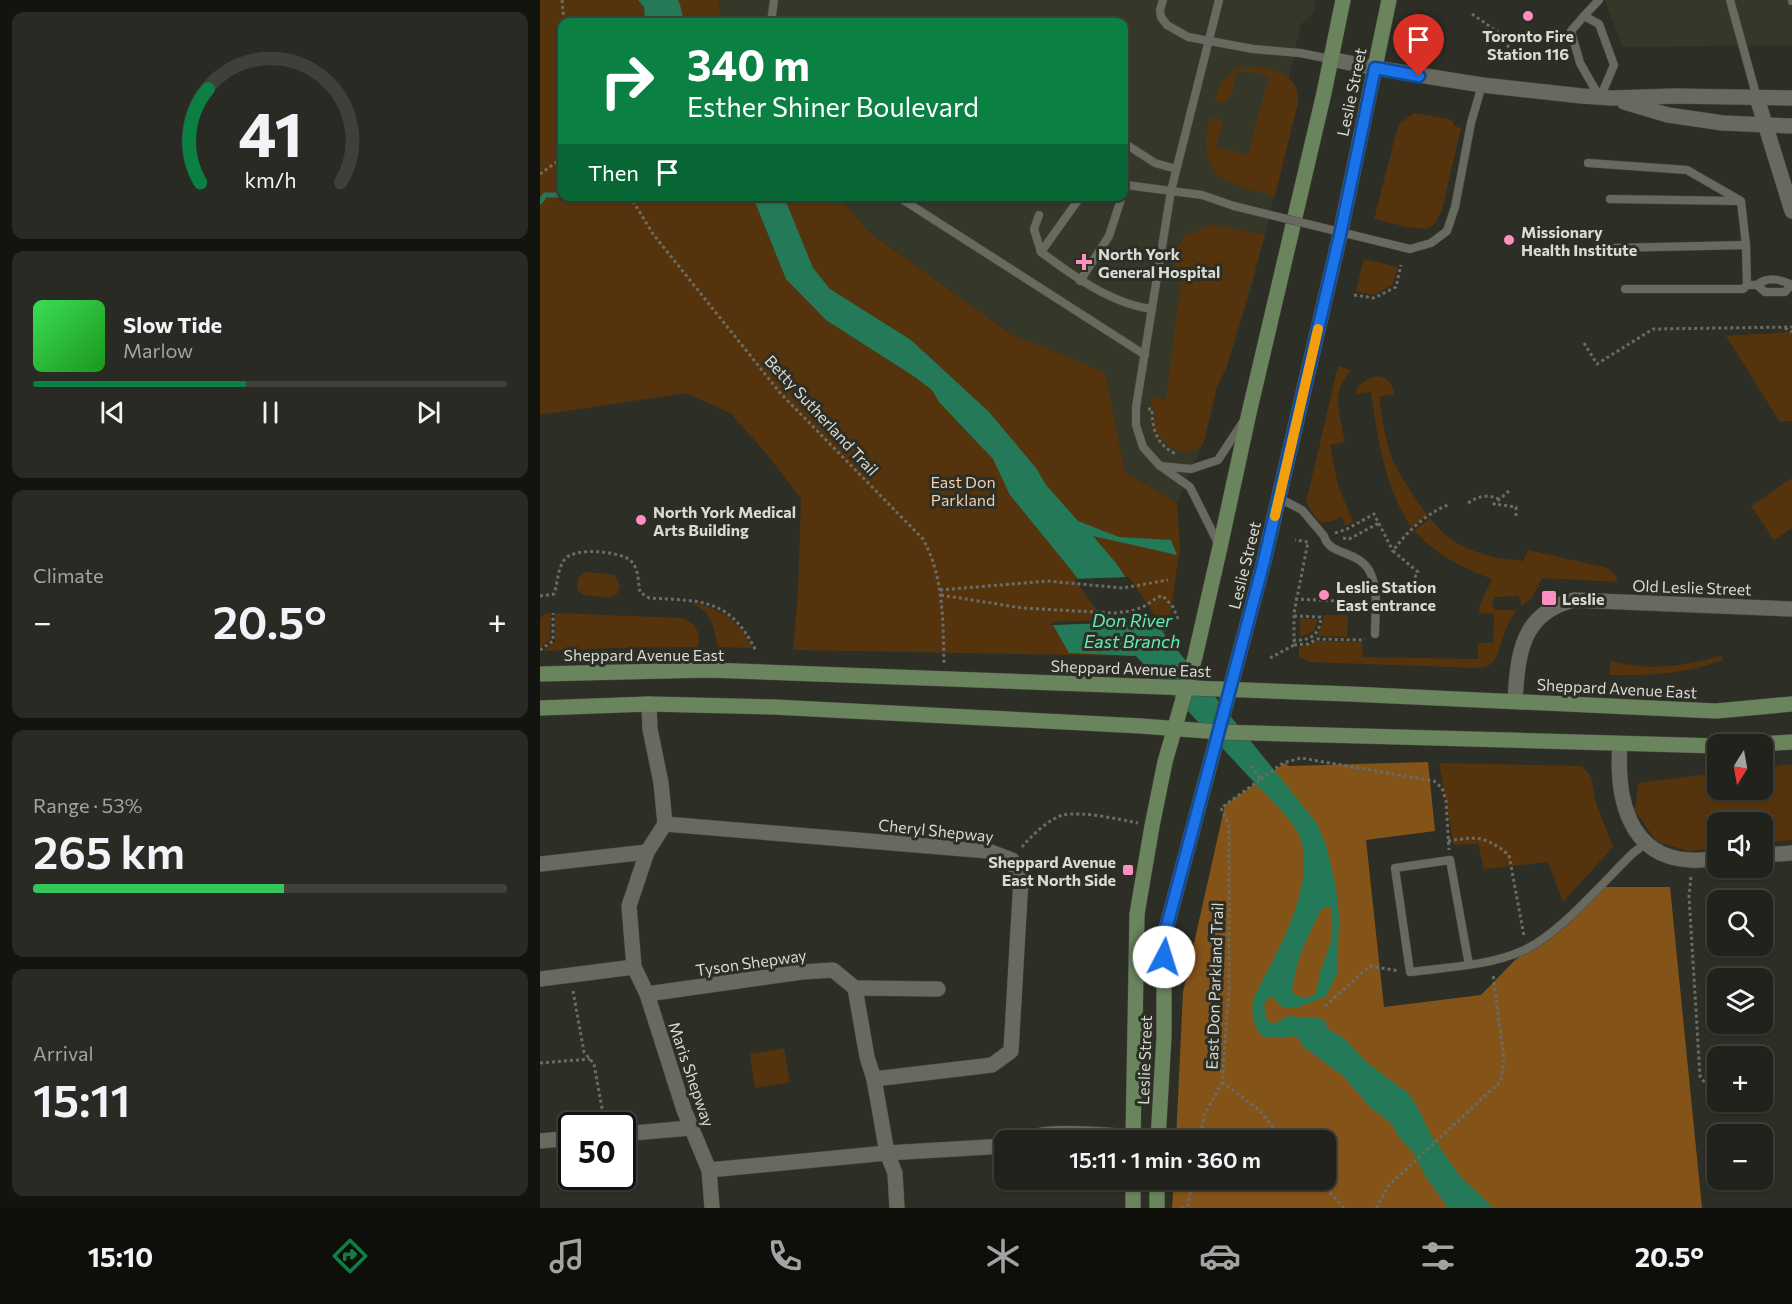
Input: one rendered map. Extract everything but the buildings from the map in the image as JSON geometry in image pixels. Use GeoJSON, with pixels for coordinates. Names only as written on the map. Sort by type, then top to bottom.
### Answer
{"type":"FeatureCollection","features":[{"type":"Feature","properties":{"kind":"main road","name":"Leslie Street"},"geometry":{"type":"LineString","coordinates":[[1133,1130],[1137,914],[1152,826],[1174,728],[1187,687],[1220,547],[1343,0]]}},
{"type":"Feature","properties":{"kind":"main road","name":"Leslie Street"},"geometry":{"type":"LineString","coordinates":[[1159,1130],[1164,1036],[1164,937],[1263,565],[1340,235],[1389,0]]}},
{"type":"Feature","properties":{"kind":"main road","name":"Sheppard Avenue East"},"geometry":{"type":"LineString","coordinates":[[540,674],[708,670],[1515,700],[1716,711],[1792,704]]}},
{"type":"Feature","properties":{"kind":"main road"},"geometry":{"type":"LineString","coordinates":[[540,708],[649,704],[774,707],[1220,732],[1707,746]]}},
{"type":"Feature","properties":{"kind":"main road"},"geometry":{"type":"LineString","coordinates":[[1773,743],[1792,742]]}},
{"type":"Feature","properties":{"kind":"main road"},"geometry":{"type":"LineString","coordinates":[[1133,1190],[1133,1208]]}},
{"type":"Feature","properties":{"kind":"main road"},"geometry":{"type":"LineString","coordinates":[[1157,1190],[1157,1208]]}},
{"type":"Feature","properties":{"kind":"street"},"geometry":{"type":"LineString","coordinates":[[1330,59],[1482,85],[1606,98],[1674,96],[1792,98]]}},
{"type":"Feature","properties":{"kind":"street"},"geometry":{"type":"LineString","coordinates":[[1606,98],[1668,115],[1723,123],[1792,126]]}},
{"type":"Feature","properties":{"kind":"street"},"geometry":{"type":"LineString","coordinates":[[1757,98],[1792,211]]}},
{"type":"Feature","properties":{"kind":"street","name":"Old Leslie Street"},"geometry":{"type":"LineString","coordinates":[[1515,700],[1517,663],[1523,642],[1534,622],[1560,603],[1574,600],[1792,609]]}},
{"type":"Feature","properties":{"kind":"street"},"geometry":{"type":"LineString","coordinates":[[649,704],[650,729],[661,783],[665,824]]}},
{"type":"Feature","properties":{"kind":"street"},"geometry":{"type":"LineString","coordinates":[[1620,744],[1618,764],[1625,812],[1645,844],[1665,855],[1689,860],[1707,859]]}},
{"type":"Feature","properties":{"kind":"street","name":"Maris Shepway"},"geometry":{"type":"LineString","coordinates":[[665,824],[647,852],[629,906],[634,967],[646,994],[690,1128],[709,1170],[712,1208]]}},
{"type":"Feature","properties":{"kind":"street","name":"Cheryl Shepway"},"geometry":{"type":"LineString","coordinates":[[665,824],[988,850],[1012,860],[1021,879],[1011,1051],[992,1065],[874,1079]]}},
{"type":"Feature","properties":{"kind":"street"},"geometry":{"type":"LineString","coordinates":[[540,864],[647,852]]}},
{"type":"Feature","properties":{"kind":"street"},"geometry":{"type":"LineString","coordinates":[[1773,854],[1792,853]]}},
{"type":"Feature","properties":{"kind":"street"},"geometry":{"type":"LineString","coordinates":[[540,979],[634,967]]}},
{"type":"Feature","properties":{"kind":"street","name":"Tyson Shepway"},"geometry":{"type":"LineString","coordinates":[[646,994],[802,972],[833,970],[855,988]]}},
{"type":"Feature","properties":{"kind":"street"},"geometry":{"type":"LineString","coordinates":[[897,1208],[895,1173],[887,1154],[855,988],[938,989]]}},
{"type":"Feature","properties":{"kind":"street"},"geometry":{"type":"LineString","coordinates":[[636,1133],[690,1128]]}},
{"type":"Feature","properties":{"kind":"street"},"geometry":{"type":"LineString","coordinates":[[540,1141],[558,1139]]}},
{"type":"Feature","properties":{"kind":"street"},"geometry":{"type":"LineString","coordinates":[[709,1170],[994,1147]]}},
{"type":"Feature","properties":{"kind":"lane"},"geometry":{"type":"LineString","coordinates":[[772,18],[774,0]]}},
{"type":"Feature","properties":{"kind":"lane"},"geometry":{"type":"LineString","coordinates":[[1163,0],[1160,9],[1161,18],[1167,25],[1188,37],[1253,49],[1300,53],[1330,59]]}},
{"type":"Feature","properties":{"kind":"lane"},"geometry":{"type":"LineString","coordinates":[[1219,0],[1171,191],[1136,407],[1136,425],[1143,447],[1159,465],[1190,488],[1220,547]]}},
{"type":"Feature","properties":{"kind":"lane"},"geometry":{"type":"LineString","coordinates":[[1599,0],[1571,31],[1580,63],[1606,98]]}},
{"type":"Feature","properties":{"kind":"lane"},"geometry":{"type":"LineString","coordinates":[[1730,0],[1757,98]]}},
{"type":"Feature","properties":{"kind":"lane"},"geometry":{"type":"LineString","coordinates":[[1584,16],[1599,24],[1614,65],[1606,98]]}},
{"type":"Feature","properties":{"kind":"lane"},"geometry":{"type":"LineString","coordinates":[[1128,185],[1202,195],[1234,206],[1410,249],[1431,243],[1447,231],[1455,207],[1471,123],[1482,85]]}},
{"type":"Feature","properties":{"kind":"lane"},"geometry":{"type":"LineString","coordinates":[[1128,146],[1155,163],[1176,169]]}},
{"type":"Feature","properties":{"kind":"lane"},"geometry":{"type":"LineString","coordinates":[[1588,163],[1687,170],[1741,201]]}},
{"type":"Feature","properties":{"kind":"lane"},"geometry":{"type":"LineString","coordinates":[[1610,200],[1741,201]]}},
{"type":"Feature","properties":{"kind":"lane"},"geometry":{"type":"LineString","coordinates":[[905,201],[1145,355]]}},
{"type":"Feature","properties":{"kind":"lane"},"geometry":{"type":"LineString","coordinates":[[1041,252],[1077,201]]}},
{"type":"Feature","properties":{"kind":"lane"},"geometry":{"type":"LineString","coordinates":[[1080,281],[1109,236],[1120,201]]}},
{"type":"Feature","properties":{"kind":"lane"},"geometry":{"type":"LineString","coordinates":[[1741,201],[1746,245],[1747,285]]}},
{"type":"Feature","properties":{"kind":"lane"},"geometry":{"type":"LineString","coordinates":[[1039,215],[1034,229],[1041,252],[1080,281],[1138,307],[1152,309]]}},
{"type":"Feature","properties":{"kind":"lane"},"geometry":{"type":"LineString","coordinates":[[1613,248],[1746,245]]}},
{"type":"Feature","properties":{"kind":"lane"},"geometry":{"type":"LineString","coordinates":[[1625,289],[1743,289],[1747,285],[1757,285],[1764,279],[1784,280],[1791,285],[1785,292],[1765,292],[1757,285]]}},
{"type":"Feature","properties":{"kind":"lane"},"geometry":{"type":"LineString","coordinates":[[1159,465],[1191,469],[1218,460],[1249,413]]}},
{"type":"Feature","properties":{"kind":"lane"},"geometry":{"type":"LineString","coordinates":[[1279,498],[1302,510],[1332,549],[1357,557],[1370,572],[1376,592],[1375,634]]}},
{"type":"Feature","properties":{"kind":"lane"},"geometry":{"type":"LineString","coordinates":[[1469,964],[1450,860],[1395,868],[1410,972],[1469,964],[1491,960],[1526,949],[1554,931],[1645,844]]}},
{"type":"Feature","properties":{"kind":"path"},"geometry":{"type":"LineString","coordinates":[[562,0],[564,18]]}},
{"type":"Feature","properties":{"kind":"path"},"geometry":{"type":"LineString","coordinates":[[1472,14],[1498,32],[1501,40],[1522,58]]}},
{"type":"Feature","properties":{"kind":"path"},"geometry":{"type":"LineString","coordinates":[[540,174],[558,161]]}},
{"type":"Feature","properties":{"kind":"path","name":"Betty Sutherland Trail"},"geometry":{"type":"LineString","coordinates":[[633,201],[653,234],[781,394],[923,539],[933,558],[941,596],[944,678]]}},
{"type":"Feature","properties":{"kind":"path"},"geometry":{"type":"LineString","coordinates":[[1354,295],[1374,298],[1396,287],[1401,265]]}},
{"type":"Feature","properties":{"kind":"path"},"geometry":{"type":"LineString","coordinates":[[1784,327],[1792,332]]}},
{"type":"Feature","properties":{"kind":"path"},"geometry":{"type":"LineString","coordinates":[[1584,343],[1597,364],[1653,329],[1792,327]]}},
{"type":"Feature","properties":{"kind":"path"},"geometry":{"type":"LineString","coordinates":[[1136,407],[1152,409],[1152,423],[1160,443],[1167,449],[1185,455]]}},
{"type":"Feature","properties":{"kind":"path"},"geometry":{"type":"LineString","coordinates":[[1509,492],[1494,504],[1516,507],[1516,518]]}},
{"type":"Feature","properties":{"kind":"path"},"geometry":{"type":"LineString","coordinates":[[1468,502],[1477,497],[1490,495],[1499,499]]}},
{"type":"Feature","properties":{"kind":"path"},"geometry":{"type":"LineString","coordinates":[[1393,550],[1400,540],[1413,529],[1440,508],[1448,505]]}},
{"type":"Feature","properties":{"kind":"path"},"geometry":{"type":"LineString","coordinates":[[1324,536],[1347,529],[1374,514],[1393,550],[1418,572],[1406,592],[1376,592]]}},
{"type":"Feature","properties":{"kind":"path"},"geometry":{"type":"LineString","coordinates":[[1324,536],[1349,539],[1379,523]]}},
{"type":"Feature","properties":{"kind":"path"},"geometry":{"type":"LineString","coordinates":[[1303,541],[1304,536],[1317,527]]}},
{"type":"Feature","properties":{"kind":"path"},"geometry":{"type":"LineString","coordinates":[[1294,645],[1295,600],[1308,542],[1295,540]]}},
{"type":"Feature","properties":{"kind":"path"},"geometry":{"type":"LineString","coordinates":[[540,596],[554,594],[562,563],[570,554],[590,552],[618,554],[632,562],[640,592],[643,595],[649,598],[692,600],[716,607],[738,622],[746,631],[756,651]]}},
{"type":"Feature","properties":{"kind":"path"},"geometry":{"type":"LineString","coordinates":[[940,590],[1047,581],[1123,588],[1168,580]]}},
{"type":"Feature","properties":{"kind":"path"},"geometry":{"type":"LineString","coordinates":[[941,596],[1022,608],[1114,613],[1143,607],[1163,596],[1168,599],[1178,619]]}},
{"type":"Feature","properties":{"kind":"path"},"geometry":{"type":"LineString","coordinates":[[1295,600],[1360,602]]}},
{"type":"Feature","properties":{"kind":"path"},"geometry":{"type":"LineString","coordinates":[[540,650],[553,641],[554,613]]}},
{"type":"Feature","properties":{"kind":"path"},"geometry":{"type":"LineString","coordinates":[[1294,616],[1321,617],[1318,631],[1313,636],[1308,639],[1294,640]]}},
{"type":"Feature","properties":{"kind":"path"},"geometry":{"type":"LineString","coordinates":[[1270,658],[1294,645],[1308,644],[1317,639],[1362,640],[1375,634]]}},
{"type":"Feature","properties":{"kind":"path"},"geometry":{"type":"LineString","coordinates":[[1251,766],[1261,779],[1283,763],[1301,758],[1434,782],[1442,788],[1446,801],[1450,860]]}},
{"type":"Feature","properties":{"kind":"path","name":"East Don Parkland Trail"},"geometry":{"type":"LineString","coordinates":[[1261,779],[1221,808],[1229,825],[1229,989],[1222,1082],[1259,1110],[1276,1130]]}},
{"type":"Feature","properties":{"kind":"path"},"geometry":{"type":"LineString","coordinates":[[1012,860],[1027,841],[1053,819],[1062,815],[1089,815],[1152,826]]}},
{"type":"Feature","properties":{"kind":"path"},"geometry":{"type":"LineString","coordinates":[[1448,841],[1475,837],[1495,844],[1509,855],[1526,949]]}},
{"type":"Feature","properties":{"kind":"path"},"geometry":{"type":"LineString","coordinates":[[1690,878],[1689,896],[1700,1076],[1707,1086]]}},
{"type":"Feature","properties":{"kind":"path"},"geometry":{"type":"LineString","coordinates":[[1377,1208],[1389,1185],[1502,1081],[1504,1059],[1491,960]]}},
{"type":"Feature","properties":{"kind":"path"},"geometry":{"type":"LineString","coordinates":[[1326,1006],[1370,966],[1410,972]]}},
{"type":"Feature","properties":{"kind":"path"},"geometry":{"type":"LineString","coordinates":[[570,975],[584,1052],[594,1064],[603,1112]]}},
{"type":"Feature","properties":{"kind":"path"},"geometry":{"type":"LineString","coordinates":[[540,1063],[590,1059]]}},
{"type":"Feature","properties":{"kind":"path"},"geometry":{"type":"LineString","coordinates":[[1202,1130],[1204,1116],[1222,1082]]}},
{"type":"Feature","properties":{"kind":"path"},"geometry":{"type":"LineString","coordinates":[[1181,1208],[1188,1205],[1191,1190]]}},
{"type":"Feature","properties":{"kind":"path"},"geometry":{"type":"LineString","coordinates":[[1328,1190],[1344,1208]]}},
{"type":"Feature","properties":{"kind":"shaded area","name":"North York General Hospital"},"geometry":{"type":"Polygon","coordinates":[[[718,0],[1316,0],[1309,18],[1301,24],[1289,77],[1297,89],[1298,103],[1251,289],[1227,366],[1217,387],[1204,441],[1177,503],[1125,472],[1104,372],[1011,334],[870,233],[842,201],[1128,201],[1128,18],[722,18],[718,0]]]}},
{"type":"Feature","properties":{"kind":"shaded area"},"geometry":{"type":"Polygon","coordinates":[[[1605,0],[1792,0],[1792,45],[1622,47],[1605,0]]]}},
{"type":"Feature","properties":{"kind":"shaded area"},"geometry":{"type":"Polygon","coordinates":[[[1428,762],[1435,831],[1366,840],[1384,1007],[1481,995],[1514,961],[1602,887],[1670,887],[1702,1208],[1172,1208],[1173,1190],[1336,1190],[1336,1130],[1176,1130],[1183,992],[1225,805],[1285,763],[1289,766],[1428,762]]]}},
{"type":"Feature","properties":{"kind":"green space","name":"East Don Parkland"},"geometry":{"type":"Polygon","coordinates":[[[540,0],[718,0],[722,18],[558,18],[558,201],[842,201],[870,233],[1011,334],[1105,372],[1125,472],[1177,503],[1180,547],[1168,629],[1136,656],[793,650],[798,593],[801,499],[766,453],[730,413],[686,393],[540,415],[540,0]]]}},
{"type":"Feature","properties":{"kind":"green space"},"geometry":{"type":"Polygon","coordinates":[[[1242,67],[1262,68],[1280,73],[1288,77],[1297,92],[1298,103],[1275,196],[1242,188],[1229,182],[1219,176],[1208,156],[1209,120],[1213,117],[1223,121],[1216,147],[1248,155],[1269,76],[1253,72],[1237,73],[1230,96],[1224,103],[1215,101],[1224,81],[1231,73],[1242,67]]]}},
{"type":"Feature","properties":{"kind":"green space"},"geometry":{"type":"Polygon","coordinates":[[[1414,113],[1449,119],[1454,126],[1461,128],[1442,210],[1435,223],[1427,229],[1374,219],[1397,130],[1400,124],[1414,113]]]}},
{"type":"Feature","properties":{"kind":"green space"},"geometry":{"type":"Polygon","coordinates":[[[1214,225],[1265,235],[1227,366],[1217,387],[1204,441],[1199,448],[1185,452],[1170,447],[1158,435],[1154,423],[1155,408],[1150,408],[1151,398],[1166,399],[1183,268],[1174,266],[1176,249],[1188,231],[1193,234],[1206,226],[1214,225]]]}},
{"type":"Feature","properties":{"kind":"green space"},"geometry":{"type":"Polygon","coordinates":[[[1364,259],[1398,267],[1393,284],[1374,295],[1356,291],[1364,259]]]}},
{"type":"Feature","properties":{"kind":"green space"},"geometry":{"type":"Polygon","coordinates":[[[1792,332],[1792,421],[1780,422],[1726,336],[1792,332]]]}},
{"type":"Feature","properties":{"kind":"green space"},"geometry":{"type":"Polygon","coordinates":[[[1338,366],[1351,370],[1340,387],[1338,404],[1345,442],[1330,445],[1338,485],[1353,522],[1346,526],[1341,517],[1324,523],[1320,522],[1306,503],[1338,366]]]}},
{"type":"Feature","properties":{"kind":"green space"},"geometry":{"type":"Polygon","coordinates":[[[1379,376],[1390,382],[1394,394],[1379,397],[1392,458],[1403,480],[1427,515],[1411,527],[1394,495],[1383,462],[1371,392],[1355,394],[1364,381],[1379,376]]]}},
{"type":"Feature","properties":{"kind":"green space"},"geometry":{"type":"Polygon","coordinates":[[[1792,478],[1792,528],[1774,540],[1751,506],[1792,478]]]}},
{"type":"Feature","properties":{"kind":"green space"},"geometry":{"type":"Polygon","coordinates":[[[1430,518],[1449,537],[1471,550],[1523,561],[1528,550],[1608,568],[1616,576],[1617,582],[1542,578],[1532,598],[1521,606],[1518,596],[1495,597],[1492,603],[1495,610],[1517,610],[1506,629],[1497,656],[1485,667],[1310,662],[1299,657],[1299,647],[1317,641],[1362,642],[1363,657],[1478,659],[1478,643],[1493,643],[1494,614],[1479,613],[1480,604],[1492,579],[1450,560],[1414,531],[1430,518]]]}},
{"type":"Feature","properties":{"kind":"green space"},"geometry":{"type":"Polygon","coordinates":[[[584,573],[615,575],[620,586],[617,594],[610,598],[583,595],[577,589],[578,579],[584,573]]]}},
{"type":"Feature","properties":{"kind":"green space"},"geometry":{"type":"Polygon","coordinates":[[[693,603],[721,613],[736,623],[752,648],[718,647],[709,617],[693,603]]]}},
{"type":"Feature","properties":{"kind":"green space"},"geometry":{"type":"Polygon","coordinates":[[[555,613],[681,618],[694,625],[699,637],[698,647],[543,651],[555,642],[555,613]]]}},
{"type":"Feature","properties":{"kind":"green space"},"geometry":{"type":"Polygon","coordinates":[[[545,614],[551,614],[550,640],[540,648],[540,619],[545,614]]]}},
{"type":"Feature","properties":{"kind":"green space"},"geometry":{"type":"Polygon","coordinates":[[[1324,615],[1348,615],[1347,637],[1317,636],[1324,615]]]}},
{"type":"Feature","properties":{"kind":"green space"},"geometry":{"type":"Polygon","coordinates":[[[1300,619],[1318,619],[1314,631],[1300,637],[1300,619]]]}},
{"type":"Feature","properties":{"kind":"green space"},"geometry":{"type":"Polygon","coordinates":[[[1721,656],[1723,660],[1681,671],[1610,675],[1610,661],[1653,667],[1692,663],[1721,656]]]}},
{"type":"Feature","properties":{"kind":"green space"},"geometry":{"type":"Polygon","coordinates":[[[1439,763],[1582,766],[1591,777],[1596,803],[1613,847],[1563,902],[1548,862],[1484,869],[1478,844],[1454,845],[1439,763]]]}},
{"type":"Feature","properties":{"kind":"green space"},"geometry":{"type":"Polygon","coordinates":[[[1792,764],[1792,840],[1773,842],[1773,812],[1707,812],[1707,849],[1689,851],[1657,842],[1635,811],[1638,783],[1707,774],[1707,800],[1773,800],[1773,767],[1792,764]]]}},
{"type":"Feature","properties":{"kind":"green space"},"geometry":{"type":"Polygon","coordinates":[[[784,1048],[790,1082],[755,1088],[750,1054],[784,1048]]]}},
{"type":"Feature","properties":{"kind":"water"},"geometry":{"type":"Polygon","coordinates":[[[638,0],[678,0],[683,18],[645,18],[644,7],[638,0]]]}},
{"type":"Feature","properties":{"kind":"water","name":"Don River East Branch"},"geometry":{"type":"Polygon","coordinates":[[[755,201],[786,201],[813,268],[830,289],[911,340],[989,412],[1036,468],[1046,485],[1078,521],[1119,537],[1171,540],[1177,555],[1093,536],[1116,563],[1157,625],[1316,822],[1326,845],[1336,888],[1339,919],[1337,973],[1326,996],[1299,1007],[1282,1007],[1273,998],[1268,998],[1264,1005],[1267,1021],[1274,1024],[1288,1016],[1324,1019],[1328,1029],[1345,1039],[1366,1062],[1408,1093],[1431,1135],[1460,1176],[1493,1208],[1448,1208],[1426,1177],[1413,1152],[1399,1137],[1391,1123],[1372,1109],[1343,1076],[1304,1047],[1296,1036],[1271,1038],[1257,1030],[1252,1008],[1253,999],[1282,943],[1298,901],[1304,860],[1298,833],[1279,808],[1136,656],[1069,653],[1053,625],[1109,622],[1072,571],[1010,495],[993,459],[939,402],[932,390],[826,320],[786,279],[755,201]],[[1323,907],[1303,947],[1292,991],[1295,995],[1309,997],[1316,990],[1331,940],[1331,907],[1323,907]]]}},
{"type":"Feature","properties":{"kind":"pier"},"geometry":{"type":"Polygon","coordinates":[[[1129,577],[1164,629],[1109,623],[1050,625],[1053,622],[1104,620],[1074,579],[1129,577]]]}},
{"type":"Feature","properties":{"kind":"waterway"},"geometry":{"type":"LineString","coordinates":[[540,202],[545,195],[558,195]]}},
{"type":"Feature","properties":{"kind":"slow traffic"},"geometry":{"type":"LineString","coordinates":[[1275,516],[1318,329]]}},
{"type":"Feature","properties":{"kind":"place","name":"Toronto Fire Station 116"},"geometry":{"type":"Point","coordinates":[1528,16]}},
{"type":"Feature","properties":{"kind":"place","name":"Missionary Health Institute"},"geometry":{"type":"Point","coordinates":[1509,240]}},
{"type":"Feature","properties":{"kind":"place","name":"North York General Hospital"},"geometry":{"type":"Point","coordinates":[1084,262]}},
{"type":"Feature","properties":{"kind":"place","name":"North York Medical Arts Building"},"geometry":{"type":"Point","coordinates":[641,520]}},
{"type":"Feature","properties":{"kind":"place","name":"Leslie Station East entrance"},"geometry":{"type":"Point","coordinates":[1324,595]}},
{"type":"Feature","properties":{"kind":"place","name":"Leslie"},"geometry":{"type":"Point","coordinates":[1549,598]}},
{"type":"Feature","properties":{"kind":"place","name":"Sheppard Avenue East North Side"},"geometry":{"type":"Point","coordinates":[1128,870]}},
{"type":"Feature","properties":{"kind":"route"},"geometry":{"type":"LineString","coordinates":[[1164,957],[1164,937],[1263,565],[1340,235],[1375,68],[1419,76]]}}]}
